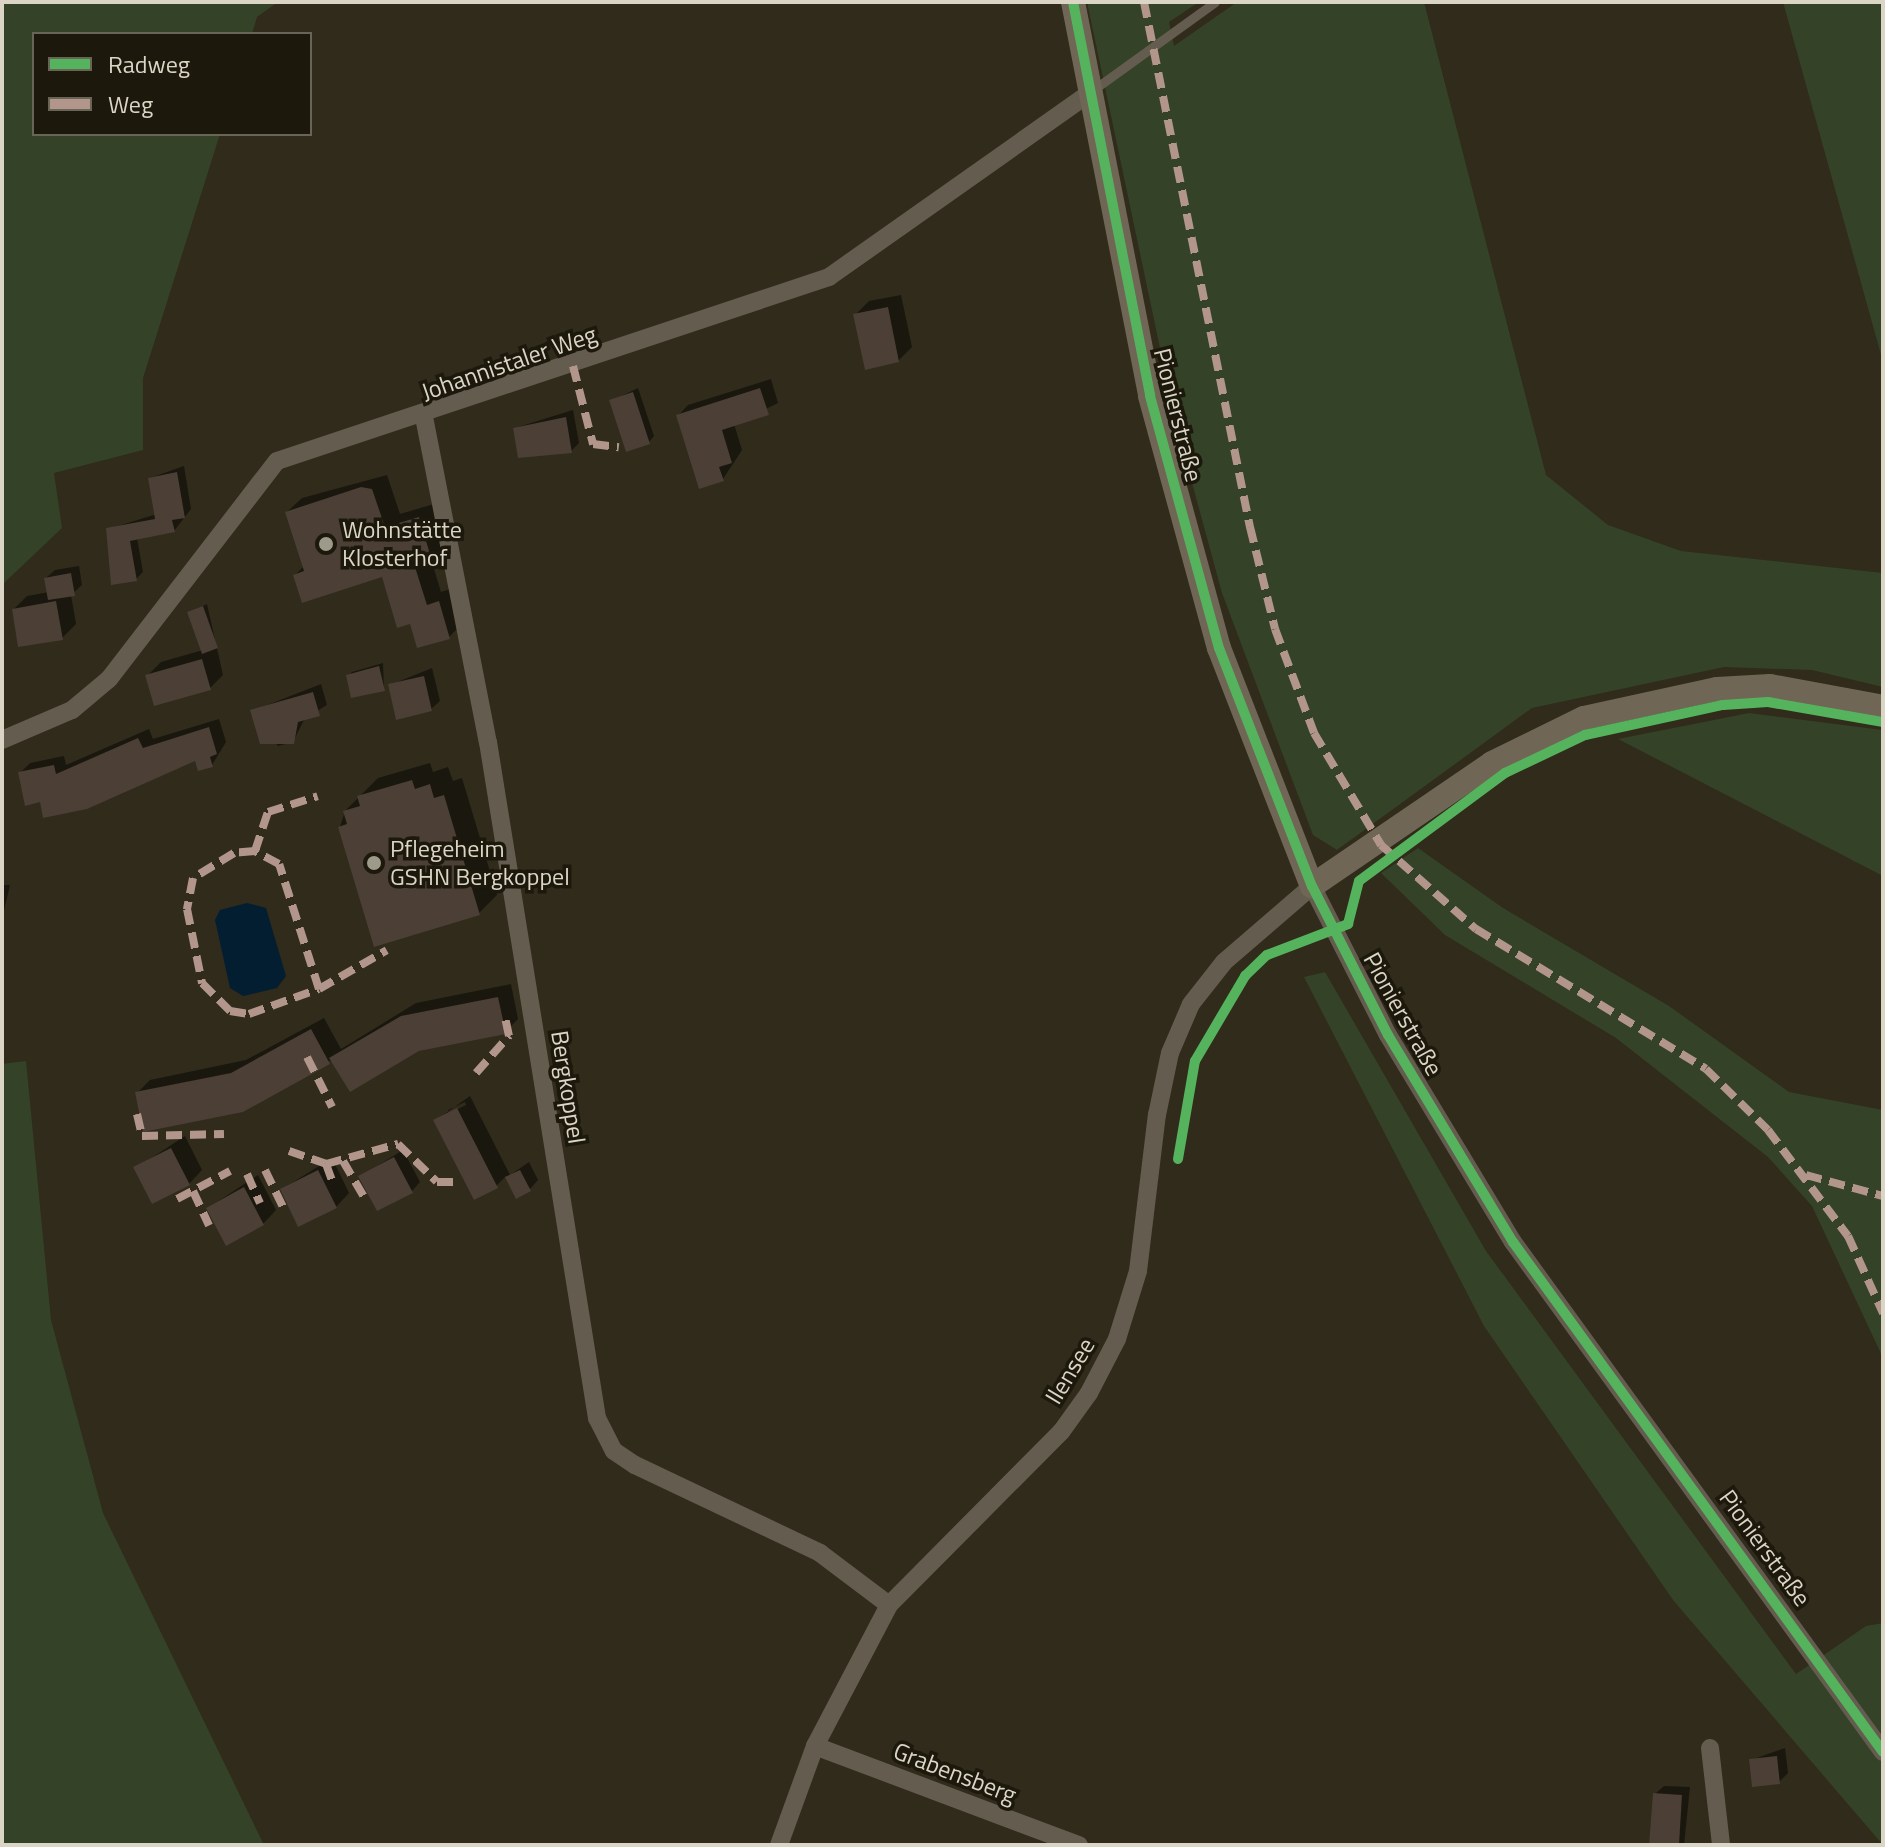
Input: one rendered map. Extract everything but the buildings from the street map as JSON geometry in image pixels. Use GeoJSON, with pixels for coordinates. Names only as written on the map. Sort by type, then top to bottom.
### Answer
{"type":"FeatureCollection","features":[{"type":"Feature","properties":{"kind":"street","name":"Pionierstraße"},"geometry":{"type":"LineString","coordinates":[[1073,2],[1150,396],[1219,648],[1312,886],[1388,1035],[1513,1242],[1883,1752]]}},
{"type":"Feature","properties":{"kind":"street","name":"Johannistaler Weg"},"geometry":{"type":"LineString","coordinates":[[2,740],[72,710],[109,679],[277,461],[424,417],[829,277],[1091,92]]}},
{"type":"Feature","properties":{"kind":"street","name":"Bergkoppel"},"geometry":{"type":"LineString","coordinates":[[424,417],[488,742],[597,1418],[614,1451],[635,1465],[820,1553],[889,1605]]}},
{"type":"Feature","properties":{"kind":"street"},"geometry":{"type":"LineString","coordinates":[[1312,886],[1492,763],[1584,718],[1717,689],[1770,686],[1883,707]]}},
{"type":"Feature","properties":{"kind":"street","name":"Ilensee"},"geometry":{"type":"LineString","coordinates":[[779,1845],[815,1746],[889,1605],[1061,1432],[1089,1393],[1117,1339],[1138,1271],[1157,1115],[1170,1053],[1191,1004],[1224,962],[1312,886]]}},
{"type":"Feature","properties":{"kind":"street","name":"Grabensberg"},"geometry":{"type":"LineString","coordinates":[[815,1746],[1079,1845]]}},
{"type":"Feature","properties":{"kind":"street"},"geometry":{"type":"LineString","coordinates":[[1710,1748],[1721,1845]]}},
{"type":"Feature","properties":{"kind":"lane"},"geometry":{"type":"LineString","coordinates":[[1091,92],[1215,2]]}},
{"type":"Feature","properties":{"kind":"green space"},"geometry":{"type":"Polygon","coordinates":[[[2,2],[278,2],[257,17],[253,32],[32,32],[32,136],[219,136],[143,378],[143,450],[54,473],[62,528],[2,585],[2,2]]]}},
{"type":"Feature","properties":{"kind":"green space"},"geometry":{"type":"Polygon","coordinates":[[[1087,2],[1199,2],[1169,22],[1174,46],[1237,2],[1424,2],[1546,475],[1608,525],[1681,551],[1883,573],[1883,687],[1812,670],[1724,667],[1532,708],[1337,850],[1313,835],[1222,593],[1176,424],[1087,2]]]}},
{"type":"Feature","properties":{"kind":"green space"},"geometry":{"type":"Polygon","coordinates":[[[1783,2],[1883,2],[1883,362],[1783,2]]]}},
{"type":"Feature","properties":{"kind":"green space"},"geometry":{"type":"Polygon","coordinates":[[[1749,713],[1883,730],[1883,876],[1618,739],[1749,713]]]}},
{"type":"Feature","properties":{"kind":"green space"},"geometry":{"type":"Polygon","coordinates":[[[1418,848],[1503,908],[1669,1006],[1789,1092],[1883,1110],[1883,1358],[1812,1206],[1768,1157],[1616,1038],[1445,935],[1381,873],[1418,848]]]}},
{"type":"Feature","properties":{"kind":"green space"},"geometry":{"type":"Polygon","coordinates":[[[1325,972],[1486,1251],[1796,1674],[1866,1626],[1883,1623],[1883,1845],[1673,1600],[1484,1326],[1304,977],[1325,972]]]}},
{"type":"Feature","properties":{"kind":"green space"},"geometry":{"type":"Polygon","coordinates":[[[26,1061],[51,1320],[103,1513],[264,1845],[2,1845],[2,1064],[26,1061]]]}},
{"type":"Feature","properties":{"kind":"water"},"geometry":{"type":"Polygon","coordinates":[[[247,903],[266,908],[286,976],[277,988],[243,996],[230,988],[215,920],[220,910],[247,903]]]}},
{"type":"Feature","properties":{"kind":"marked path"},"geometry":{"type":"LineString","coordinates":[[1144,2],[1250,527],[1275,629],[1314,733],[1381,845],[1476,929],[1706,1069],[1768,1130],[1848,1236],[1883,1313]]}},
{"type":"Feature","properties":{"kind":"marked path"},"geometry":{"type":"LineString","coordinates":[[573,366],[593,444],[619,447]]}},
{"type":"Feature","properties":{"kind":"marked path"},"geometry":{"type":"LineString","coordinates":[[255,851],[268,812],[318,796]]}},
{"type":"Feature","properties":{"kind":"marked path"},"geometry":{"type":"LineString","coordinates":[[319,989],[279,864],[255,851],[234,853],[193,878],[187,909],[202,983],[230,1011],[249,1014],[319,989],[387,950]]}},
{"type":"Feature","properties":{"kind":"marked path"},"geometry":{"type":"LineString","coordinates":[[476,1073],[509,1036],[505,1017]]}},
{"type":"Feature","properties":{"kind":"marked path"},"geometry":{"type":"LineString","coordinates":[[307,1057],[332,1107]]}},
{"type":"Feature","properties":{"kind":"marked path"},"geometry":{"type":"LineString","coordinates":[[137,1114],[142,1136],[224,1134]]}},
{"type":"Feature","properties":{"kind":"marked path"},"geometry":{"type":"LineString","coordinates":[[289,1151],[326,1164],[398,1144],[437,1182],[456,1182]]}},
{"type":"Feature","properties":{"kind":"marked path"},"geometry":{"type":"LineString","coordinates":[[343,1161],[364,1197]]}},
{"type":"Feature","properties":{"kind":"marked path"},"geometry":{"type":"LineString","coordinates":[[326,1164],[334,1186]]}},
{"type":"Feature","properties":{"kind":"marked path"},"geometry":{"type":"LineString","coordinates":[[265,1170],[284,1209]]}},
{"type":"Feature","properties":{"kind":"marked path"},"geometry":{"type":"LineString","coordinates":[[177,1199],[230,1171]]}},
{"type":"Feature","properties":{"kind":"marked path"},"geometry":{"type":"LineString","coordinates":[[247,1174],[260,1203]]}},
{"type":"Feature","properties":{"kind":"marked path"},"geometry":{"type":"LineString","coordinates":[[1806,1175],[1883,1196]]}},
{"type":"Feature","properties":{"kind":"marked path"},"geometry":{"type":"LineString","coordinates":[[193,1191],[209,1225]]}},
{"type":"Feature","properties":{"kind":"cycle path"},"geometry":{"type":"LineString","coordinates":[[1073,2],[1150,396],[1219,648],[1312,886],[1388,1035],[1513,1242],[1883,1752]]}},
{"type":"Feature","properties":{"kind":"cycle path"},"geometry":{"type":"LineString","coordinates":[[1178,1159],[1195,1061],[1245,976],[1267,955],[1348,924],[1359,881],[1505,773],[1585,735],[1723,705],[1768,702],[1883,722]]}},
{"type":"Feature","properties":{"kind":"place","name":"Wohnstätte Klosterhof"},"geometry":{"type":"Point","coordinates":[326,544]}},
{"type":"Feature","properties":{"kind":"place","name":"Pflegeheim GSHN Bergkoppel"},"geometry":{"type":"Point","coordinates":[374,863]}}]}
